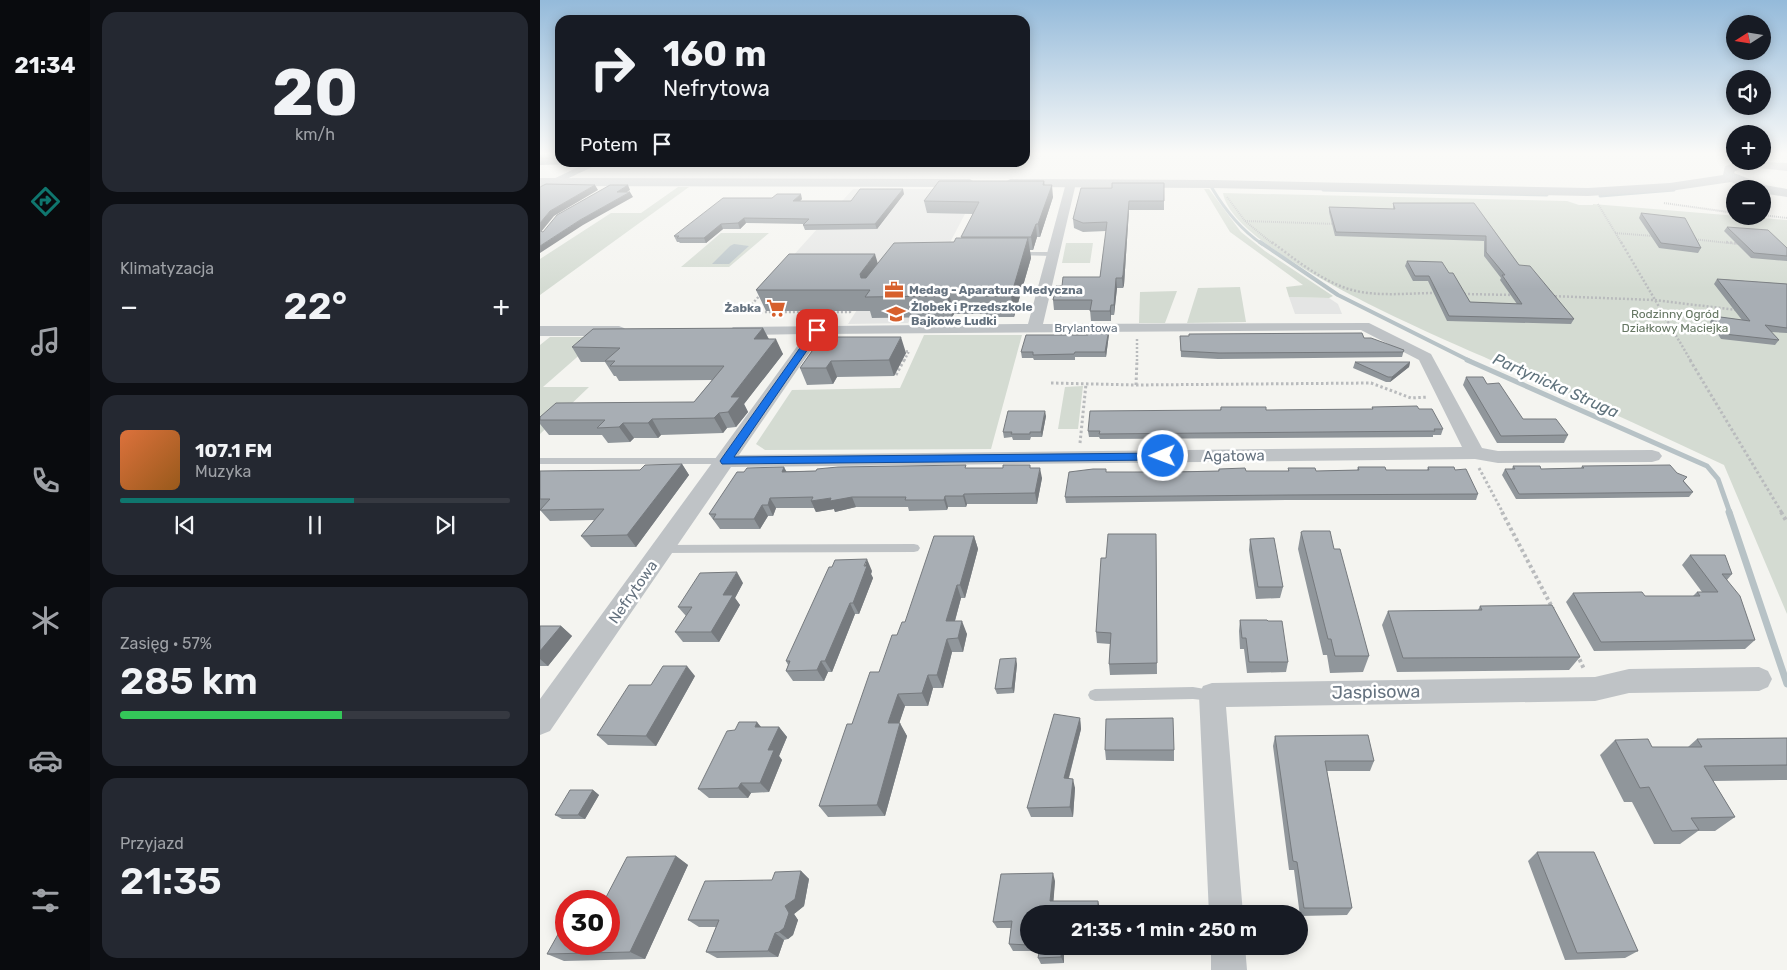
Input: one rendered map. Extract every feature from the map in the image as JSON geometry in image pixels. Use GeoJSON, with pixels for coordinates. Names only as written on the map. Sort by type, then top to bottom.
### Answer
{"type":"FeatureCollection","features":[{"type":"Feature","properties":{"kind":"street"},"geometry":{"type":"LineString","coordinates":[[1034,328],[1067,198]]}},
{"type":"Feature","properties":{"kind":"street","name":"Brylantowa"},"geometry":{"type":"LineString","coordinates":[[726,330],[1364,326],[1425,357],[1475,457]]}},
{"type":"Feature","properties":{"kind":"street","name":"Nefrytowa"},"geometry":{"type":"LineString","coordinates":[[545,709],[663,549],[817,330]]}},
{"type":"Feature","properties":{"kind":"street"},"geometry":{"type":"LineString","coordinates":[[540,332],[636,331]]}},
{"type":"Feature","properties":{"kind":"street","name":"Agatowa"},"geometry":{"type":"LineString","coordinates":[[726,461],[1652,456]]}},
{"type":"Feature","properties":{"kind":"street","name":"Jaspisowa"},"geometry":{"type":"LineString","coordinates":[[1212,695],[1595,689],[1628,681],[1758,679]]}},
{"type":"Feature","properties":{"kind":"street"},"geometry":{"type":"LineString","coordinates":[[1212,695],[1225,905]]}},
{"type":"Feature","properties":{"kind":"street"},"geometry":{"type":"LineString","coordinates":[[1228,955],[1229,970]]}},
{"type":"Feature","properties":{"kind":"lane"},"geometry":{"type":"LineString","coordinates":[[1014,254],[1052,254]]}},
{"type":"Feature","properties":{"kind":"lane"},"geometry":{"type":"LineString","coordinates":[[540,461],[726,461]]}},
{"type":"Feature","properties":{"kind":"lane"},"geometry":{"type":"LineString","coordinates":[[663,549],[914,548]]}},
{"type":"Feature","properties":{"kind":"lane"},"geometry":{"type":"LineString","coordinates":[[1095,695],[1193,692],[1212,695]]}},
{"type":"Feature","properties":{"kind":"path"},"geometry":{"type":"LineString","coordinates":[[1229,198],[1245,221],[1260,235],[1350,290],[1437,293]]}},
{"type":"Feature","properties":{"kind":"path"},"geometry":{"type":"LineString","coordinates":[[1598,204],[1787,522]]}},
{"type":"Feature","properties":{"kind":"path"},"geometry":{"type":"LineString","coordinates":[[1703,208],[1726,212]]}},
{"type":"Feature","properties":{"kind":"path"},"geometry":{"type":"LineString","coordinates":[[1771,216],[1787,218]]}},
{"type":"Feature","properties":{"kind":"path"},"geometry":{"type":"LineString","coordinates":[[1245,221],[1344,224]]}},
{"type":"Feature","properties":{"kind":"path"},"geometry":{"type":"LineString","coordinates":[[1614,233],[1661,237]]}},
{"type":"Feature","properties":{"kind":"path"},"geometry":{"type":"LineString","coordinates":[[1689,239],[1744,244]]}},
{"type":"Feature","properties":{"kind":"path"},"geometry":{"type":"LineString","coordinates":[[763,292],[745,312],[850,312],[853,306]]}},
{"type":"Feature","properties":{"kind":"path"},"geometry":{"type":"LineString","coordinates":[[1456,294],[1515,295]]}},
{"type":"Feature","properties":{"kind":"path"},"geometry":{"type":"LineString","coordinates":[[1544,296],[1654,300],[1741,311]]}},
{"type":"Feature","properties":{"kind":"path"},"geometry":{"type":"LineString","coordinates":[[1136,385],[1137,328]]}},
{"type":"Feature","properties":{"kind":"path"},"geometry":{"type":"LineString","coordinates":[[896,375],[908,352],[900,352]]}},
{"type":"Feature","properties":{"kind":"path"},"geometry":{"type":"LineString","coordinates":[[1051,383],[1136,385],[1370,383],[1411,398],[1434,397]]}},
{"type":"Feature","properties":{"kind":"path"},"geometry":{"type":"LineString","coordinates":[[1079,447],[1086,384]]}},
{"type":"Feature","properties":{"kind":"path"},"geometry":{"type":"LineString","coordinates":[[1475,457],[1555,613]]}},
{"type":"Feature","properties":{"kind":"path"},"geometry":{"type":"LineString","coordinates":[[1573,647],[1595,689]]}},
{"type":"Feature","properties":{"kind":"shaded area"},"geometry":{"type":"Polygon","coordinates":[[[845,198],[973,198],[908,323],[848,324],[883,269],[782,268],[845,198]]]}},
{"type":"Feature","properties":{"kind":"shaded area"},"geometry":{"type":"Polygon","coordinates":[[[734,244],[749,246],[729,264],[712,264],[730,246],[734,244]]]}},
{"type":"Feature","properties":{"kind":"shaded area"},"geometry":{"type":"Polygon","coordinates":[[[1289,297],[1329,298],[1338,304],[1342,314],[1295,314],[1289,297]]]}},
{"type":"Feature","properties":{"kind":"green space"},"geometry":{"type":"Polygon","coordinates":[[[662,198],[673,198],[540,295],[540,259],[611,213],[641,213],[662,198]]]}},
{"type":"Feature","properties":{"kind":"green space"},"geometry":{"type":"Polygon","coordinates":[[[1210,198],[1216,198],[1241,232],[1265,251],[1333,296],[1329,298],[1289,297],[1286,287],[1303,285],[1230,232],[1210,198]]]}},
{"type":"Feature","properties":{"kind":"green space","name":"Rodzinny Ogród Działkowy Maciejka"},"geometry":{"type":"Polygon","coordinates":[[[1226,198],[1449,198],[1567,201],[1579,205],[1593,204],[1726,215],[1726,225],[1771,225],[1771,219],[1787,220],[1787,614],[1724,465],[1415,326],[1311,273],[1268,245],[1237,218],[1226,198]]]}},
{"type":"Feature","properties":{"kind":"green space"},"geometry":{"type":"Polygon","coordinates":[[[721,233],[769,233],[729,267],[681,267],[721,233]]]}},
{"type":"Feature","properties":{"kind":"green space"},"geometry":{"type":"Polygon","coordinates":[[[1066,243],[1093,243],[1090,263],[1062,263],[1066,243]]]}},
{"type":"Feature","properties":{"kind":"green space"},"geometry":{"type":"Polygon","coordinates":[[[1240,287],[1246,322],[1187,323],[1198,288],[1240,287]]]}},
{"type":"Feature","properties":{"kind":"green space"},"geometry":{"type":"Polygon","coordinates":[[[1177,291],[1165,323],[1139,323],[1140,292],[1177,291]]]}},
{"type":"Feature","properties":{"kind":"green space"},"geometry":{"type":"Polygon","coordinates":[[[924,335],[1022,335],[991,449],[765,450],[756,444],[792,390],[900,388],[924,335]]]}},
{"type":"Feature","properties":{"kind":"green space"},"geometry":{"type":"Polygon","coordinates":[[[550,337],[600,337],[543,387],[589,387],[540,434],[540,345],[550,337]]]}},
{"type":"Feature","properties":{"kind":"green space"},"geometry":{"type":"Polygon","coordinates":[[[1083,386],[1078,429],[1058,429],[1065,387],[1083,386]]]}},
{"type":"Feature","properties":{"kind":"building"},"geometry":{"type":"Polygon","coordinates":[[[540,198],[572,198],[550,211],[540,223],[540,198]]]}},
{"type":"Feature","properties":{"kind":"building"},"geometry":{"type":"Polygon","coordinates":[[[587,198],[619,198],[580,220],[540,246],[540,231],[543,232],[557,215],[587,198]]]}},
{"type":"Feature","properties":{"kind":"building"},"geometry":{"type":"Polygon","coordinates":[[[723,198],[796,198],[793,201],[851,201],[853,198],[896,198],[875,224],[803,225],[809,219],[744,218],[738,223],[721,224],[704,238],[677,238],[679,236],[674,236],[723,198]]]}},
{"type":"Feature","properties":{"kind":"building"},"geometry":{"type":"Polygon","coordinates":[[[926,198],[1047,198],[1031,237],[961,237],[979,202],[924,201],[926,198]]]}},
{"type":"Feature","properties":{"kind":"building"},"geometry":{"type":"Polygon","coordinates":[[[1078,198],[1164,198],[1164,201],[1129,201],[1123,275],[1122,278],[1116,278],[1114,305],[1111,305],[1110,311],[1090,311],[1092,300],[1053,300],[1056,286],[1062,286],[1063,277],[1100,277],[1107,222],[1083,223],[1073,219],[1078,198]]]}},
{"type":"Feature","properties":{"kind":"building"},"geometry":{"type":"Polygon","coordinates":[[[1393,203],[1474,203],[1519,265],[1530,266],[1574,319],[1449,316],[1429,276],[1415,276],[1407,261],[1442,262],[1449,273],[1453,273],[1470,302],[1522,304],[1502,275],[1505,275],[1486,252],[1486,236],[1336,232],[1329,207],[1395,209],[1393,203]]]}},
{"type":"Feature","properties":{"kind":"building"},"geometry":{"type":"Polygon","coordinates":[[[1641,213],[1685,218],[1701,248],[1661,243],[1641,213]]]}},
{"type":"Feature","properties":{"kind":"building"},"geometry":{"type":"Polygon","coordinates":[[[1727,227],[1768,230],[1787,248],[1787,256],[1754,253],[1727,227]]]}},
{"type":"Feature","properties":{"kind":"building"},"geometry":{"type":"Polygon","coordinates":[[[956,238],[1028,238],[1011,296],[982,296],[984,293],[949,293],[947,296],[865,297],[870,290],[756,290],[789,254],[875,254],[860,274],[861,278],[866,278],[894,243],[954,242],[956,238]]]}},
{"type":"Feature","properties":{"kind":"building"},"geometry":{"type":"Polygon","coordinates":[[[1717,279],[1787,284],[1787,328],[1765,325],[1779,340],[1724,334],[1713,316],[1750,321],[1717,279]]]}},
{"type":"Feature","properties":{"kind":"building"},"geometry":{"type":"Polygon","coordinates":[[[763,328],[754,339],[776,339],[731,397],[740,397],[728,412],[719,413],[714,418],[652,419],[648,423],[623,423],[619,427],[597,428],[605,420],[540,420],[540,417],[556,403],[694,402],[724,366],[610,366],[615,361],[605,361],[620,348],[572,347],[593,329],[763,328]]]}},
{"type":"Feature","properties":{"kind":"building"},"geometry":{"type":"Polygon","coordinates":[[[1088,329],[1109,329],[1105,352],[1033,355],[1033,352],[1021,352],[1026,335],[1088,335],[1088,329]]]}},
{"type":"Feature","properties":{"kind":"building"},"geometry":{"type":"Polygon","coordinates":[[[1362,333],[1364,338],[1371,338],[1404,350],[1403,352],[1219,353],[1181,351],[1180,336],[1189,336],[1189,334],[1362,333]]]}},
{"type":"Feature","properties":{"kind":"building"},"geometry":{"type":"Polygon","coordinates":[[[822,337],[901,337],[889,360],[831,361],[826,368],[800,368],[822,337]]]}},
{"type":"Feature","properties":{"kind":"building"},"geometry":{"type":"Polygon","coordinates":[[[1355,362],[1410,362],[1392,377],[1388,377],[1355,362]]]}},
{"type":"Feature","properties":{"kind":"building"},"geometry":{"type":"Polygon","coordinates":[[[1466,377],[1483,377],[1487,384],[1499,383],[1523,419],[1556,419],[1568,435],[1501,436],[1466,377]]]}},
{"type":"Feature","properties":{"kind":"building"},"geometry":{"type":"Polygon","coordinates":[[[1417,406],[1419,409],[1432,409],[1443,429],[1434,429],[1435,431],[1099,434],[1100,431],[1088,431],[1090,411],[1221,410],[1221,407],[1266,407],[1266,410],[1373,409],[1372,407],[1417,406]]]}},
{"type":"Feature","properties":{"kind":"building"},"geometry":{"type":"Polygon","coordinates":[[[1008,411],[1045,411],[1041,432],[1011,434],[1012,432],[1003,432],[1008,411]]]}},
{"type":"Feature","properties":{"kind":"building"},"geometry":{"type":"Polygon","coordinates":[[[682,464],[627,535],[581,536],[604,509],[540,510],[550,499],[540,499],[540,471],[640,470],[645,465],[682,464]]]}},
{"type":"Feature","properties":{"kind":"building"},"geometry":{"type":"Polygon","coordinates":[[[966,465],[965,468],[1003,468],[1003,465],[1030,465],[1030,468],[1040,468],[1035,493],[964,494],[963,496],[945,496],[944,500],[905,500],[906,497],[852,497],[830,501],[831,498],[811,501],[813,497],[770,498],[768,505],[762,505],[754,519],[713,519],[716,514],[709,514],[737,472],[744,472],[747,468],[784,467],[782,472],[816,471],[817,469],[838,467],[966,465]]]}},
{"type":"Feature","properties":{"kind":"building"},"geometry":{"type":"Polygon","coordinates":[[[1670,465],[1677,473],[1687,477],[1683,481],[1693,492],[1519,494],[1505,469],[1515,469],[1513,466],[1540,466],[1541,469],[1584,468],[1582,466],[1670,465]]]}},
{"type":"Feature","properties":{"kind":"building"},"geometry":{"type":"Polygon","coordinates":[[[1358,467],[1385,467],[1386,470],[1429,470],[1428,467],[1454,467],[1455,470],[1466,469],[1478,494],[1065,497],[1069,472],[1093,469],[1106,469],[1106,472],[1149,472],[1149,469],[1176,469],[1176,472],[1245,468],[1246,471],[1289,471],[1288,468],[1315,468],[1316,471],[1359,470],[1358,467]]]}},
{"type":"Feature","properties":{"kind":"building"},"geometry":{"type":"Polygon","coordinates":[[[1330,531],[1334,549],[1340,549],[1369,656],[1335,656],[1331,639],[1328,639],[1301,532],[1330,531]]]}},
{"type":"Feature","properties":{"kind":"building"},"geometry":{"type":"Polygon","coordinates":[[[1108,534],[1156,534],[1157,663],[1109,664],[1111,633],[1096,632],[1101,558],[1106,558],[1108,534]]]}},
{"type":"Feature","properties":{"kind":"building"},"geometry":{"type":"Polygon","coordinates":[[[934,536],[974,536],[960,585],[957,585],[946,621],[962,621],[958,638],[947,639],[937,675],[928,675],[922,693],[898,694],[888,723],[900,723],[877,805],[819,806],[847,724],[852,724],[870,672],[879,672],[892,635],[897,635],[902,622],[905,622],[934,536]]]}},
{"type":"Feature","properties":{"kind":"building"},"geometry":{"type":"Polygon","coordinates":[[[1274,538],[1283,587],[1258,587],[1250,539],[1274,538]]]}},
{"type":"Feature","properties":{"kind":"building"},"geometry":{"type":"Polygon","coordinates":[[[1690,555],[1725,555],[1732,574],[1722,574],[1740,596],[1755,640],[1601,642],[1573,593],[1642,592],[1645,596],[1700,596],[1697,592],[1718,592],[1690,555]]]}},
{"type":"Feature","properties":{"kind":"building"},"geometry":{"type":"Polygon","coordinates":[[[867,559],[864,566],[867,566],[853,603],[850,603],[825,661],[821,661],[817,670],[786,671],[790,661],[786,661],[829,567],[832,567],[835,560],[867,559]]]}},
{"type":"Feature","properties":{"kind":"building"},"geometry":{"type":"Polygon","coordinates":[[[737,572],[723,595],[733,595],[711,632],[675,632],[692,607],[678,607],[700,573],[737,572]]]}},
{"type":"Feature","properties":{"kind":"building"},"geometry":{"type":"Polygon","coordinates":[[[1552,605],[1580,657],[1403,658],[1388,611],[1482,610],[1480,606],[1552,605]]]}},
{"type":"Feature","properties":{"kind":"building"},"geometry":{"type":"Polygon","coordinates":[[[1240,620],[1282,621],[1288,662],[1249,662],[1246,638],[1242,638],[1240,620]]]}},
{"type":"Feature","properties":{"kind":"building"},"geometry":{"type":"Polygon","coordinates":[[[540,626],[561,626],[540,651],[540,626]]]}},
{"type":"Feature","properties":{"kind":"building"},"geometry":{"type":"Polygon","coordinates":[[[1016,658],[1012,688],[995,689],[1000,659],[1016,658]]]}},
{"type":"Feature","properties":{"kind":"building"},"geometry":{"type":"Polygon","coordinates":[[[663,666],[687,666],[646,736],[597,735],[629,685],[651,685],[663,666]]]}},
{"type":"Feature","properties":{"kind":"building"},"geometry":{"type":"Polygon","coordinates":[[[1054,714],[1080,718],[1064,778],[1073,779],[1070,807],[1027,808],[1054,714]]]}},
{"type":"Feature","properties":{"kind":"building"},"geometry":{"type":"Polygon","coordinates":[[[1173,718],[1174,750],[1105,750],[1106,719],[1173,718]]]}},
{"type":"Feature","properties":{"kind":"building"},"geometry":{"type":"Polygon","coordinates":[[[739,722],[757,722],[755,727],[779,727],[768,750],[774,750],[760,783],[741,783],[738,788],[698,789],[727,731],[735,730],[739,722]]]}},
{"type":"Feature","properties":{"kind":"building"},"geometry":{"type":"Polygon","coordinates":[[[1368,735],[1374,761],[1325,761],[1352,908],[1308,908],[1308,905],[1304,905],[1297,862],[1293,861],[1275,736],[1368,735]]]}},
{"type":"Feature","properties":{"kind":"building"},"geometry":{"type":"Polygon","coordinates":[[[1787,738],[1787,765],[1704,766],[1735,817],[1691,818],[1699,830],[1672,831],[1649,787],[1640,788],[1615,740],[1648,739],[1652,747],[1702,747],[1697,739],[1787,738]]]}},
{"type":"Feature","properties":{"kind":"building"},"geometry":{"type":"Polygon","coordinates":[[[570,790],[593,790],[578,815],[555,815],[570,790]]]}},
{"type":"Feature","properties":{"kind":"building"},"geometry":{"type":"Polygon","coordinates":[[[1537,852],[1594,852],[1638,951],[1577,953],[1537,852]]]}},
{"type":"Feature","properties":{"kind":"building"},"geometry":{"type":"Polygon","coordinates":[[[676,856],[630,952],[620,952],[620,890],[610,890],[627,857],[676,856]]]}},
{"type":"Feature","properties":{"kind":"building"},"geometry":{"type":"Polygon","coordinates":[[[801,871],[795,899],[785,906],[789,913],[784,928],[775,933],[768,951],[706,952],[719,920],[688,920],[705,881],[772,880],[775,872],[801,871]]]}},
{"type":"Feature","properties":{"kind":"building"},"geometry":{"type":"Polygon","coordinates":[[[1053,873],[1050,901],[1098,901],[1098,905],[1020,905],[1020,945],[1009,944],[1012,921],[993,922],[1001,874],[1053,873]]]}},
{"type":"Feature","properties":{"kind":"building"},"geometry":{"type":"Polygon","coordinates":[[[555,940],[555,954],[547,954],[555,940]]]}},
{"type":"Feature","properties":{"kind":"building"},"geometry":{"type":"Polygon","coordinates":[[[1038,955],[1061,955],[1061,957],[1038,958],[1038,955]]]}},
{"type":"Feature","properties":{"kind":"waterway","name":"Partynicka Struga"},"geometry":{"type":"LineString","coordinates":[[1218,198],[1234,219],[1262,244]]}},
{"type":"Feature","properties":{"kind":"waterway","name":"Partynicka Struga"},"geometry":{"type":"LineString","coordinates":[[1260,242],[1338,295],[1470,361]]}},
{"type":"Feature","properties":{"kind":"waterway","name":"Partynicka Struga"},"geometry":{"type":"LineString","coordinates":[[1467,360],[1707,466],[1718,479],[1730,513]]}},
{"type":"Feature","properties":{"kind":"waterway","name":"Partynicka Struga"},"geometry":{"type":"LineString","coordinates":[[1729,512],[1787,684]]}},
{"type":"Feature","properties":{"kind":"place","name":"Medag - Aparatura Medyczna"},"geometry":{"type":"Point","coordinates":[894,290]}},
{"type":"Feature","properties":{"kind":"place","name":"Żabka"},"geometry":{"type":"Point","coordinates":[776,308]}},
{"type":"Feature","properties":{"kind":"place","name":"Żlobek i Przedszkole Bajkowe Ludki"},"geometry":{"type":"Point","coordinates":[896,314]}},
{"type":"Feature","properties":{"kind":"route"},"geometry":{"type":"LineString","coordinates":[[817,330],[726,461],[1163,456]]}}]}
